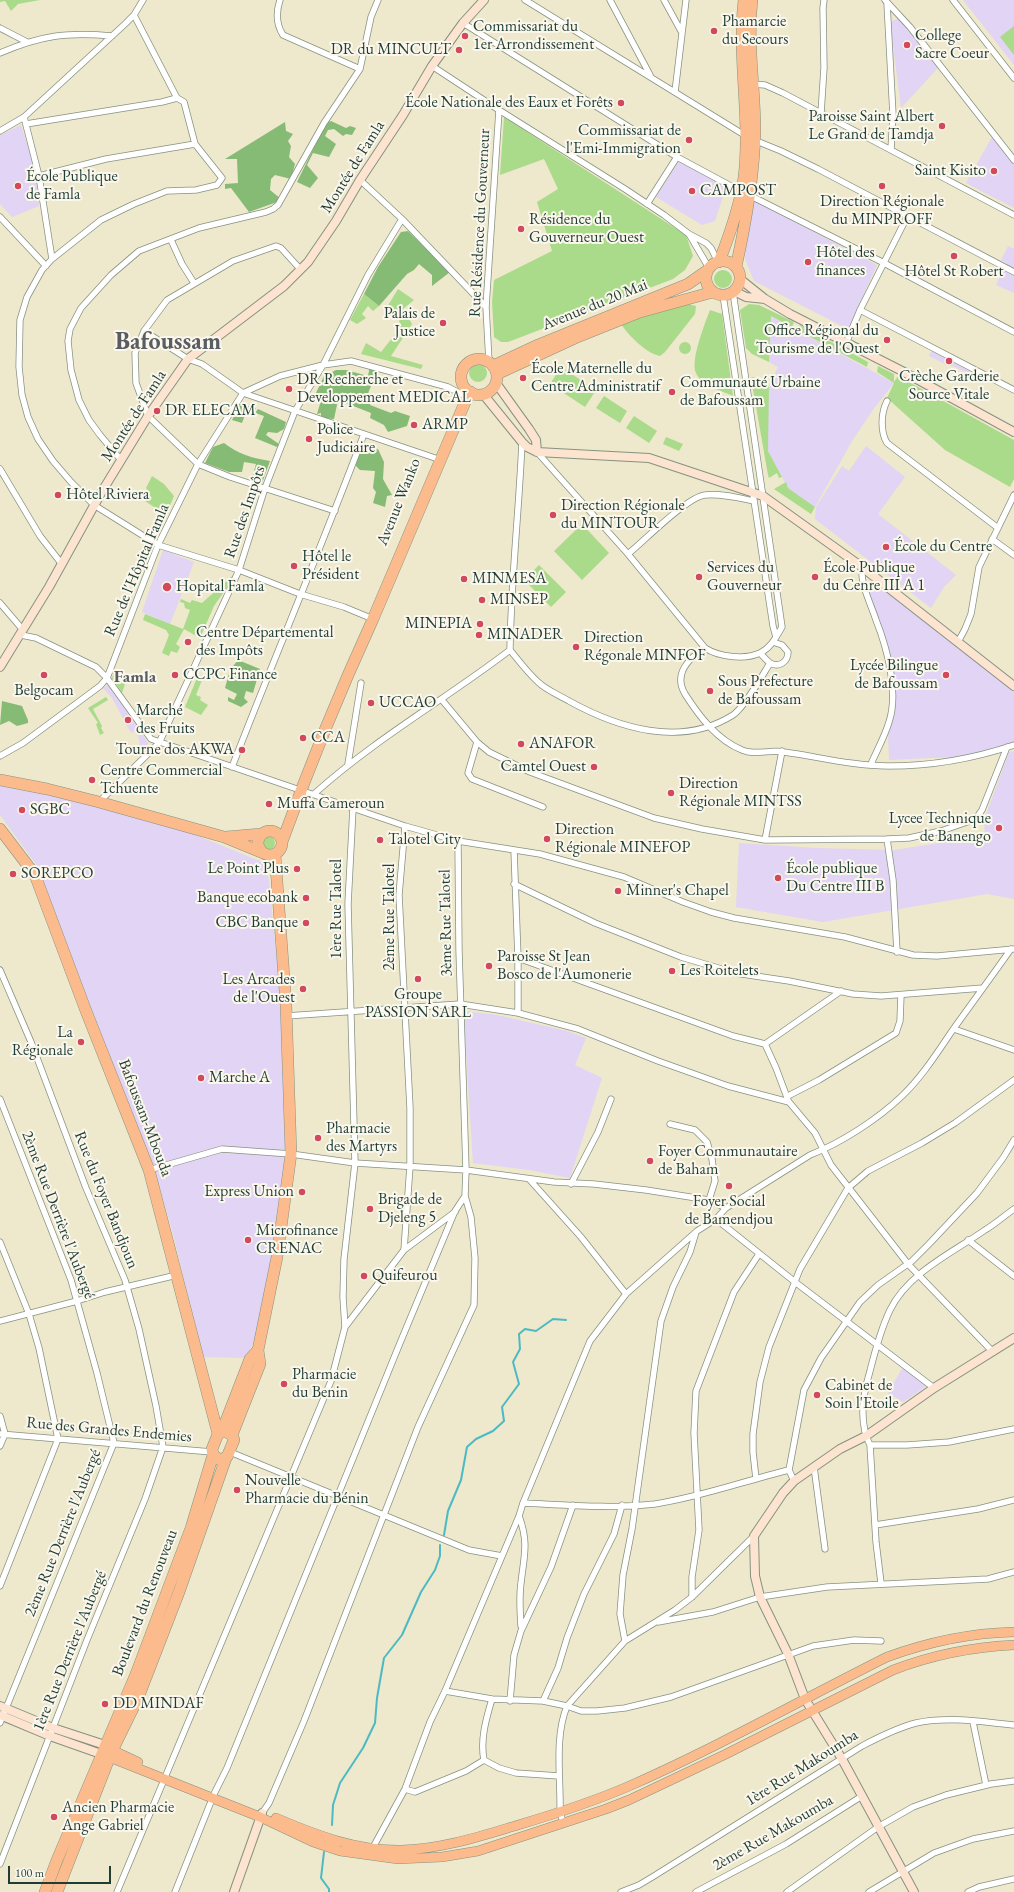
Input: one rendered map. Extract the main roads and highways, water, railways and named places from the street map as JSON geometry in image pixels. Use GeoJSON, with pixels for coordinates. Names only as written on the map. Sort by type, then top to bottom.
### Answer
{"type":"FeatureCollection","features":[{"type":"Feature","properties":{"kind":"highway"},"geometry":{"type":"LineString","coordinates":[[744,0],[741,32],[748,84],[750,138],[744,176],[746,194],[736,267],[740,283],[726,293],[706,279],[746,194]]}},
{"type":"Feature","properties":{"kind":"highway"},"geometry":{"type":"LineString","coordinates":[[748,84],[752,0]]}},
{"type":"Feature","properties":{"kind":"highway"},"geometry":{"type":"LineString","coordinates":[[713,266],[730,262],[736,267]]}},
{"type":"Feature","properties":{"kind":"highway","name":"Avenue du 20 Mai"},"geometry":{"type":"LineString","coordinates":[[494,371],[538,345],[688,284],[713,266]]}},
{"type":"Feature","properties":{"kind":"highway","name":"Avenue du 20 Mai"},"geometry":{"type":"LineString","coordinates":[[494,371],[640,312],[726,293]]}},
{"type":"Feature","properties":{"kind":"highway"},"geometry":{"type":"LineString","coordinates":[[478,359],[494,371],[491,390],[484,394],[466,392],[461,378],[464,367],[468,363],[478,359]]}},
{"type":"Feature","properties":{"kind":"highway","name":"Avenue Wanko"},"geometry":{"type":"LineString","coordinates":[[282,842],[371,618],[466,392]]}},
{"type":"Feature","properties":{"kind":"highway"},"geometry":{"type":"LineString","coordinates":[[0,780],[47,789],[99,802],[224,837],[271,855],[279,851],[282,842],[278,834],[274,831],[267,831],[262,834],[224,837]]}},
{"type":"Feature","properties":{"kind":"highway","name":"Avenue Wanko"},"geometry":{"type":"LineString","coordinates":[[274,831],[294,810]]}},
{"type":"Feature","properties":{"kind":"highway","name":"Bafoussam-Mbouda"},"geometry":{"type":"LineString","coordinates":[[0,829],[35,875],[149,1170],[177,1275],[224,1433]]}},
{"type":"Feature","properties":{"kind":"highway"},"geometry":{"type":"LineString","coordinates":[[262,834],[258,842],[258,846],[263,853]]}},
{"type":"Feature","properties":{"kind":"highway"},"geometry":{"type":"LineString","coordinates":[[224,1433],[260,1364],[258,1350],[278,1257],[291,1154],[286,1016],[275,854]]}},
{"type":"Feature","properties":{"kind":"highway","name":"Boulevard du Renouveau"},"geometry":{"type":"LineString","coordinates":[[45,1892],[66,1852],[107,1752],[141,1676],[196,1530],[228,1455],[234,1438],[224,1433],[212,1454],[196,1530]]}},
{"type":"Feature","properties":{"kind":"highway"},"geometry":{"type":"LineString","coordinates":[[212,1454],[220,1460],[228,1455]]}},
{"type":"Feature","properties":{"kind":"highway","name":"Boulevard du Renouveau"},"geometry":{"type":"LineString","coordinates":[[57,1892],[66,1852]]}},
{"type":"Feature","properties":{"kind":"main road"},"geometry":{"type":"LineString","coordinates":[[107,1752],[213,1796],[320,1837],[341,1843],[401,1850],[431,1847],[472,1838],[560,1812],[628,1786],[887,1657],[910,1649],[949,1639],[1014,1632]]}},
{"type":"Feature","properties":{"kind":"main road"},"geometry":{"type":"LineString","coordinates":[[261,1815],[313,1842],[340,1851],[368,1856],[398,1859],[442,1858],[478,1851],[629,1800],[724,1755],[893,1670],[914,1662],[981,1647],[1014,1645]]}},
{"type":"Feature","properties":{"kind":"waterway"},"geometry":{"type":"LineString","coordinates":[[444,1535],[448,1511],[461,1480],[467,1447],[476,1439],[493,1431],[504,1421],[502,1407],[519,1384],[513,1362],[520,1349],[519,1334],[525,1329],[536,1331],[553,1319],[566,1320]]}},
{"type":"Feature","properties":{"kind":"waterway"},"geometry":{"type":"LineString","coordinates":[[332,1825],[333,1805],[340,1783],[363,1748],[375,1723],[377,1698],[384,1658],[402,1635],[421,1592],[435,1570],[440,1556],[440,1545]]}},
{"type":"Feature","properties":{"kind":"waterway"},"geometry":{"type":"LineString","coordinates":[[324,1852],[321,1878],[329,1889],[329,1892]]}},
{"type":"Feature","properties":{"kind":"place","name":"Phamarcie du Secours"},"geometry":{"type":"Point","coordinates":[714,31]}},
{"type":"Feature","properties":{"kind":"place","name":"Commissariat du 1er Arrondissement"},"geometry":{"type":"Point","coordinates":[465,36]}},
{"type":"Feature","properties":{"kind":"place","name":"College Sacre Coeur"},"geometry":{"type":"Point","coordinates":[907,45]}},
{"type":"Feature","properties":{"kind":"place","name":"DR du MINCULT"},"geometry":{"type":"Point","coordinates":[459,50]}},
{"type":"Feature","properties":{"kind":"place","name":"École Nationale des Eaux et Forêts"},"geometry":{"type":"Point","coordinates":[621,103]}},
{"type":"Feature","properties":{"kind":"place","name":"Paroisse Saint Albert Le Grand de Tamdja"},"geometry":{"type":"Point","coordinates":[942,126]}},
{"type":"Feature","properties":{"kind":"place","name":"Commissariat de l'Emi-Immigration"},"geometry":{"type":"Point","coordinates":[689,140]}},
{"type":"Feature","properties":{"kind":"place","name":"Saint Kisito"},"geometry":{"type":"Point","coordinates":[994,171]}},
{"type":"Feature","properties":{"kind":"place","name":"École Publique de Famla"},"geometry":{"type":"Point","coordinates":[18,186]}},
{"type":"Feature","properties":{"kind":"place","name":"Direction Régionale du MINPROFF"},"geometry":{"type":"Point","coordinates":[882,186]}},
{"type":"Feature","properties":{"kind":"place","name":"CAMPOST"},"geometry":{"type":"Point","coordinates":[692,191]}},
{"type":"Feature","properties":{"kind":"place","name":"Résidence du Gouverneur Ouest"},"geometry":{"type":"Point","coordinates":[521,229]}},
{"type":"Feature","properties":{"kind":"place","name":"Hôtel St Robert"},"geometry":{"type":"Point","coordinates":[954,256]}},
{"type":"Feature","properties":{"kind":"place","name":"Hôtel des finances"},"geometry":{"type":"Point","coordinates":[808,262]}},
{"type":"Feature","properties":{"kind":"place","name":"Palais de Justice"},"geometry":{"type":"Point","coordinates":[443,323]}},
{"type":"Feature","properties":{"kind":"place","name":"Office Régional du Tourisme de l'Ouest"},"geometry":{"type":"Point","coordinates":[887,340]}},
{"type":"Feature","properties":{"kind":"place","name":"Crèche Garderie Source Vitale"},"geometry":{"type":"Point","coordinates":[949,361]}},
{"type":"Feature","properties":{"kind":"place","name":"École Maternelle du Centre Administratif"},"geometry":{"type":"Point","coordinates":[523,378]}},
{"type":"Feature","properties":{"kind":"place","name":"DR Recherche et Developpement MEDICAL"},"geometry":{"type":"Point","coordinates":[289,389]}},
{"type":"Feature","properties":{"kind":"place","name":"Communauté Urbaine de Bafoussam"},"geometry":{"type":"Point","coordinates":[672,392]}},
{"type":"Feature","properties":{"kind":"place","name":"DR ELECAM"},"geometry":{"type":"Point","coordinates":[157,411]}},
{"type":"Feature","properties":{"kind":"place","name":"ARMP"},"geometry":{"type":"Point","coordinates":[414,425]}},
{"type":"Feature","properties":{"kind":"place","name":"Police Judiciaire"},"geometry":{"type":"Point","coordinates":[309,439]}},
{"type":"Feature","properties":{"kind":"place","name":"Hôtel Riviera"},"geometry":{"type":"Point","coordinates":[58,495]}},
{"type":"Feature","properties":{"kind":"place","name":"Direction Régionale du MINTOUR"},"geometry":{"type":"Point","coordinates":[553,515]}},
{"type":"Feature","properties":{"kind":"place","name":"École du Centre"},"geometry":{"type":"Point","coordinates":[886,547]}},
{"type":"Feature","properties":{"kind":"place","name":"Hôtel le Président"},"geometry":{"type":"Point","coordinates":[294,566]}},
{"type":"Feature","properties":{"kind":"place","name":"Services du Gouverneur"},"geometry":{"type":"Point","coordinates":[699,577]}},
{"type":"Feature","properties":{"kind":"place","name":"École Publique du Cenre III A 1"},"geometry":{"type":"Point","coordinates":[815,577]}},
{"type":"Feature","properties":{"kind":"place","name":"MINMESA"},"geometry":{"type":"Point","coordinates":[464,579]}},
{"type":"Feature","properties":{"kind":"place","name":"Hopital Famla"},"geometry":{"type":"Point","coordinates":[167,587]}},
{"type":"Feature","properties":{"kind":"place","name":"MINSEP"},"geometry":{"type":"Point","coordinates":[482,600]}},
{"type":"Feature","properties":{"kind":"place","name":"MINEPIA"},"geometry":{"type":"Point","coordinates":[480,624]}},
{"type":"Feature","properties":{"kind":"place","name":"MINADER"},"geometry":{"type":"Point","coordinates":[479,635]}},
{"type":"Feature","properties":{"kind":"place","name":"Centre Départemental des Impôts"},"geometry":{"type":"Point","coordinates":[188,642]}},
{"type":"Feature","properties":{"kind":"place","name":"Direction Régonale MINFOF"},"geometry":{"type":"Point","coordinates":[576,647]}},
{"type":"Feature","properties":{"kind":"place","name":"Belgocam"},"geometry":{"type":"Point","coordinates":[44,675]}},
{"type":"Feature","properties":{"kind":"place","name":"CCPC Finance"},"geometry":{"type":"Point","coordinates":[175,675]}},
{"type":"Feature","properties":{"kind":"place","name":"Lycée Bilingue de Bafoussam"},"geometry":{"type":"Point","coordinates":[946,675]}},
{"type":"Feature","properties":{"kind":"place","name":"Sous Prefecture de Bafoussam"},"geometry":{"type":"Point","coordinates":[710,691]}},
{"type":"Feature","properties":{"kind":"place","name":"UCCAO"},"geometry":{"type":"Point","coordinates":[371,703]}},
{"type":"Feature","properties":{"kind":"place","name":"Marché des Fruits"},"geometry":{"type":"Point","coordinates":[128,720]}},
{"type":"Feature","properties":{"kind":"place","name":"CCA"},"geometry":{"type":"Point","coordinates":[303,738]}},
{"type":"Feature","properties":{"kind":"place","name":"ANAFOR"},"geometry":{"type":"Point","coordinates":[521,744]}},
{"type":"Feature","properties":{"kind":"place","name":"Tourne dos AKWA"},"geometry":{"type":"Point","coordinates":[242,750]}},
{"type":"Feature","properties":{"kind":"place","name":"Camtel Ouest"},"geometry":{"type":"Point","coordinates":[594,767]}},
{"type":"Feature","properties":{"kind":"place","name":"Centre Commercial Tchuente"},"geometry":{"type":"Point","coordinates":[92,780]}},
{"type":"Feature","properties":{"kind":"place","name":"Direction Régionale MINTSS"},"geometry":{"type":"Point","coordinates":[671,793]}},
{"type":"Feature","properties":{"kind":"place","name":"Muffa Cameroun"},"geometry":{"type":"Point","coordinates":[269,804]}},
{"type":"Feature","properties":{"kind":"place","name":"SGBC"},"geometry":{"type":"Point","coordinates":[22,810]}},
{"type":"Feature","properties":{"kind":"place","name":"Lycee Technique de Banengo"},"geometry":{"type":"Point","coordinates":[999,828]}},
{"type":"Feature","properties":{"kind":"place","name":"Direction Régionale MINEFOP"},"geometry":{"type":"Point","coordinates":[547,839]}},
{"type":"Feature","properties":{"kind":"place","name":"Talotel City"},"geometry":{"type":"Point","coordinates":[380,840]}},
{"type":"Feature","properties":{"kind":"place","name":"Le Point Plus"},"geometry":{"type":"Point","coordinates":[297,869]}},
{"type":"Feature","properties":{"kind":"place","name":"SOREPCO"},"geometry":{"type":"Point","coordinates":[13,874]}},
{"type":"Feature","properties":{"kind":"place","name":"École publique Du Centre III B"},"geometry":{"type":"Point","coordinates":[778,878]}},
{"type":"Feature","properties":{"kind":"place","name":"Minner's Chapel"},"geometry":{"type":"Point","coordinates":[618,891]}},
{"type":"Feature","properties":{"kind":"place","name":"Banque ecobank"},"geometry":{"type":"Point","coordinates":[306,898]}},
{"type":"Feature","properties":{"kind":"place","name":"CBC Banque"},"geometry":{"type":"Point","coordinates":[306,923]}},
{"type":"Feature","properties":{"kind":"place","name":"Paroisse St Jean Bosco de l'Aumonerie"},"geometry":{"type":"Point","coordinates":[489,966]}},
{"type":"Feature","properties":{"kind":"place","name":"Les Roitelets"},"geometry":{"type":"Point","coordinates":[672,971]}},
{"type":"Feature","properties":{"kind":"place","name":"Groupe PASSION SARL"},"geometry":{"type":"Point","coordinates":[418,979]}},
{"type":"Feature","properties":{"kind":"place","name":"Les Arcades de l'Ouest"},"geometry":{"type":"Point","coordinates":[303,989]}},
{"type":"Feature","properties":{"kind":"place","name":"La Régionale"},"geometry":{"type":"Point","coordinates":[81,1042]}},
{"type":"Feature","properties":{"kind":"place","name":"Marche A"},"geometry":{"type":"Point","coordinates":[201,1078]}},
{"type":"Feature","properties":{"kind":"place","name":"Pharmacie des Martyrs"},"geometry":{"type":"Point","coordinates":[318,1138]}},
{"type":"Feature","properties":{"kind":"place","name":"Foyer Communautaire de Baham"},"geometry":{"type":"Point","coordinates":[650,1161]}},
{"type":"Feature","properties":{"kind":"place","name":"Foyer Social de Bamendjou"},"geometry":{"type":"Point","coordinates":[729,1186]}},
{"type":"Feature","properties":{"kind":"place","name":"Express Union"},"geometry":{"type":"Point","coordinates":[302,1192]}},
{"type":"Feature","properties":{"kind":"place","name":"Brigade de Djeleng 5"},"geometry":{"type":"Point","coordinates":[370,1209]}},
{"type":"Feature","properties":{"kind":"place","name":"Microfinance CRENAC"},"geometry":{"type":"Point","coordinates":[248,1240]}},
{"type":"Feature","properties":{"kind":"place","name":"Quifeurou"},"geometry":{"type":"Point","coordinates":[364,1276]}},
{"type":"Feature","properties":{"kind":"place","name":"Pharmacie du Benin"},"geometry":{"type":"Point","coordinates":[284,1384]}},
{"type":"Feature","properties":{"kind":"place","name":"Cabinet de Soin l'Etoile"},"geometry":{"type":"Point","coordinates":[817,1395]}},
{"type":"Feature","properties":{"kind":"place","name":"Nouvelle Pharmacie du Bénin"},"geometry":{"type":"Point","coordinates":[237,1490]}},
{"type":"Feature","properties":{"kind":"place","name":"DD MINDAF"},"geometry":{"type":"Point","coordinates":[105,1704]}},
{"type":"Feature","properties":{"kind":"place","name":"Ancien Pharmacie Ange Gabriel"},"geometry":{"type":"Point","coordinates":[54,1817]}},
{"type":"Feature","properties":{"kind":"district","name":"Bafoussam"},"geometry":{"type":"Point","coordinates":[168,342]}},
{"type":"Feature","properties":{"kind":"district","name":"Famla"},"geometry":{"type":"Point","coordinates":[135,677]}}]}
